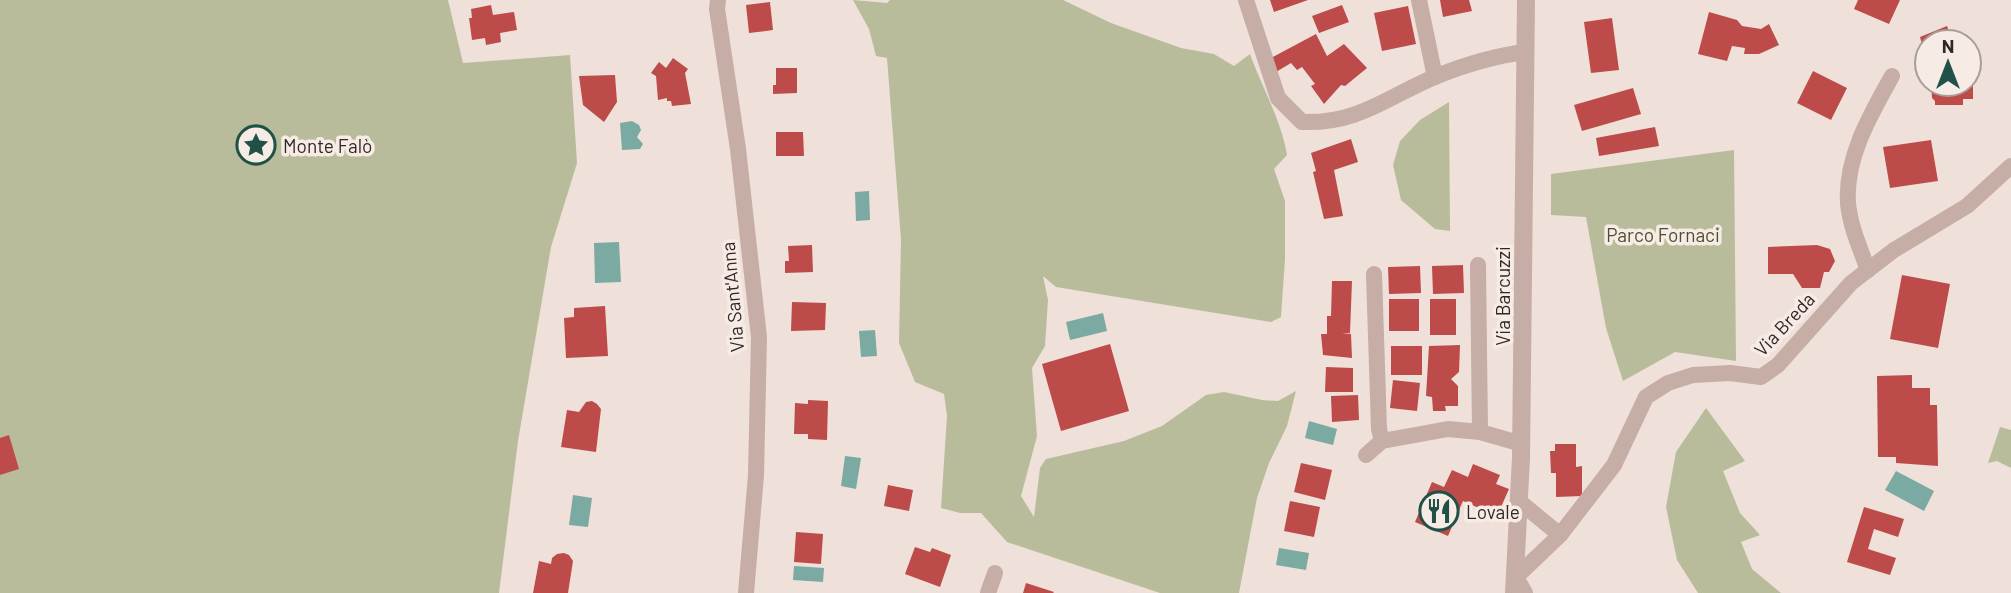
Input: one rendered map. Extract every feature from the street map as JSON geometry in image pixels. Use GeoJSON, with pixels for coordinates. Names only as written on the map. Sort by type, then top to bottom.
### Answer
{"type":"FeatureCollection","features":[{"type":"Feature","properties":{"kind":"street","name":"Via Sant'Anna"},"geometry":{"type":"LineString","coordinates":[[718,0],[759,337],[756,475],[746,593]]}},
{"type":"Feature","properties":{"kind":"street"},"geometry":{"type":"LineString","coordinates":[[1246,0],[1278,98],[1302,122],[1324,123],[1369,111],[1436,77],[1489,57],[1525,52]]}},
{"type":"Feature","properties":{"kind":"street"},"geometry":{"type":"LineString","coordinates":[[1419,0],[1436,77]]}},
{"type":"Feature","properties":{"kind":"street","name":"Via Barcuzzi"},"geometry":{"type":"LineString","coordinates":[[1518,588],[1522,444],[1525,0]]}},
{"type":"Feature","properties":{"kind":"street"},"geometry":{"type":"LineString","coordinates":[[1868,270],[1852,227],[1848,202],[1849,185],[1860,141],[1892,76]]}},
{"type":"Feature","properties":{"kind":"street","name":"Via Breda"},"geometry":{"type":"LineString","coordinates":[[1518,588],[1615,465],[1646,397],[1668,383],[1693,375],[1730,373],[1761,377],[1778,365],[1851,283],[1894,250],[1967,206],[2011,166]]}},
{"type":"Feature","properties":{"kind":"street"},"geometry":{"type":"LineString","coordinates":[[1478,265],[1480,432]]}},
{"type":"Feature","properties":{"kind":"street"},"geometry":{"type":"LineString","coordinates":[[1374,274],[1378,416],[1382,441]]}},
{"type":"Feature","properties":{"kind":"street"},"geometry":{"type":"LineString","coordinates":[[1366,455],[1382,441],[1448,429],[1480,432],[1522,444]]}},
{"type":"Feature","properties":{"kind":"street"},"geometry":{"type":"LineString","coordinates":[[1520,502],[1560,535]]}},
{"type":"Feature","properties":{"kind":"street"},"geometry":{"type":"LineString","coordinates":[[988,593],[995,573]]}},
{"type":"Feature","properties":{"kind":"green space"},"geometry":{"type":"Polygon","coordinates":[[[0,0],[448,0],[463,63],[570,55],[577,163],[551,247],[518,441],[499,593],[0,593],[0,0]]]}},
{"type":"Feature","properties":{"kind":"green space"},"geometry":{"type":"Polygon","coordinates":[[[853,0],[887,3],[890,0],[1063,0],[1111,23],[1181,48],[1214,54],[1234,66],[1250,54],[1276,116],[1287,155],[1274,169],[1285,201],[1281,317],[1271,322],[1056,287],[1043,276],[1048,300],[1045,346],[1032,368],[1037,436],[1021,496],[1034,517],[1040,468],[1046,459],[1124,441],[1162,426],[1206,395],[1224,392],[1278,401],[1296,391],[1287,426],[1269,463],[1257,498],[1239,593],[1160,593],[1007,542],[981,513],[960,513],[941,508],[947,416],[944,394],[915,382],[899,343],[901,240],[887,58],[876,56],[869,29],[853,0]]]}},
{"type":"Feature","properties":{"kind":"green space"},"geometry":{"type":"Polygon","coordinates":[[[1449,102],[1450,231],[1435,229],[1401,200],[1393,165],[1400,141],[1420,120],[1449,102]]]}},
{"type":"Feature","properties":{"kind":"green space","name":"Parco Fornaci"},"geometry":{"type":"Polygon","coordinates":[[[1734,150],[1736,361],[1675,352],[1623,381],[1606,328],[1586,217],[1551,215],[1551,174],[1734,150]]]}},
{"type":"Feature","properties":{"kind":"green space"},"geometry":{"type":"Polygon","coordinates":[[[1706,408],[1745,461],[1723,471],[1740,513],[1760,535],[1741,542],[1752,569],[1781,593],[1698,593],[1677,560],[1666,507],[1676,452],[1706,408]]]}},
{"type":"Feature","properties":{"kind":"green space"},"geometry":{"type":"Polygon","coordinates":[[[2000,427],[2011,430],[2011,468],[1997,461],[1988,463],[2000,427]]]}},
{"type":"Feature","properties":{"kind":"water"},"geometry":{"type":"Polygon","coordinates":[[[632,121],[639,125],[641,130],[637,137],[643,144],[640,149],[622,150],[620,123],[632,121]]]}},
{"type":"Feature","properties":{"kind":"water"},"geometry":{"type":"Polygon","coordinates":[[[869,191],[870,220],[856,221],[855,192],[869,191]]]}},
{"type":"Feature","properties":{"kind":"water"},"geometry":{"type":"Polygon","coordinates":[[[619,242],[621,282],[595,283],[594,243],[619,242]]]}},
{"type":"Feature","properties":{"kind":"water"},"geometry":{"type":"Polygon","coordinates":[[[1103,313],[1107,331],[1070,340],[1066,322],[1103,313]]]}},
{"type":"Feature","properties":{"kind":"water"},"geometry":{"type":"Polygon","coordinates":[[[875,330],[877,356],[861,357],[859,331],[875,330]]]}},
{"type":"Feature","properties":{"kind":"water"},"geometry":{"type":"Polygon","coordinates":[[[1309,421],[1337,429],[1333,445],[1305,438],[1309,421]]]}},
{"type":"Feature","properties":{"kind":"water"},"geometry":{"type":"Polygon","coordinates":[[[845,456],[861,458],[856,489],[841,486],[845,456]]]}},
{"type":"Feature","properties":{"kind":"water"},"geometry":{"type":"Polygon","coordinates":[[[1896,471],[1934,491],[1924,511],[1885,490],[1896,471]]]}},
{"type":"Feature","properties":{"kind":"water"},"geometry":{"type":"Polygon","coordinates":[[[573,495],[592,498],[588,527],[569,525],[573,495]]]}},
{"type":"Feature","properties":{"kind":"water"},"geometry":{"type":"Polygon","coordinates":[[[1279,548],[1309,553],[1306,570],[1276,565],[1279,548]]]}},
{"type":"Feature","properties":{"kind":"water"},"geometry":{"type":"Polygon","coordinates":[[[794,566],[824,568],[823,582],[793,580],[794,566]]]}},
{"type":"Feature","properties":{"kind":"building"},"geometry":{"type":"Polygon","coordinates":[[[1270,0],[1308,0],[1274,12],[1270,0]]]}},
{"type":"Feature","properties":{"kind":"building"},"geometry":{"type":"Polygon","coordinates":[[[1440,0],[1469,0],[1472,11],[1443,17],[1440,0]]]}},
{"type":"Feature","properties":{"kind":"building"},"geometry":{"type":"Polygon","coordinates":[[[1858,0],[1900,0],[1889,24],[1854,9],[1858,0]]]}},
{"type":"Feature","properties":{"kind":"building"},"geometry":{"type":"Polygon","coordinates":[[[770,2],[773,30],[749,33],[746,5],[770,2]]]}},
{"type":"Feature","properties":{"kind":"building"},"geometry":{"type":"Polygon","coordinates":[[[491,5],[493,15],[514,12],[517,30],[500,33],[501,42],[486,45],[485,38],[472,40],[469,18],[472,18],[471,9],[491,5]]]}},
{"type":"Feature","properties":{"kind":"building"},"geometry":{"type":"Polygon","coordinates":[[[1342,5],[1349,22],[1319,33],[1312,16],[1342,5]]]}},
{"type":"Feature","properties":{"kind":"building"},"geometry":{"type":"Polygon","coordinates":[[[1408,6],[1416,44],[1382,51],[1374,13],[1408,6]]]}},
{"type":"Feature","properties":{"kind":"building"},"geometry":{"type":"Polygon","coordinates":[[[1709,12],[1737,20],[1742,26],[1761,29],[1769,24],[1779,45],[1759,54],[1744,54],[1745,48],[1732,46],[1727,61],[1698,54],[1709,12]]]}},
{"type":"Feature","properties":{"kind":"building"},"geometry":{"type":"Polygon","coordinates":[[[1612,18],[1619,70],[1591,73],[1584,22],[1612,18]]]}},
{"type":"Feature","properties":{"kind":"building"},"geometry":{"type":"Polygon","coordinates":[[[1316,34],[1327,56],[1344,44],[1367,68],[1345,86],[1341,85],[1324,104],[1311,86],[1315,84],[1302,67],[1297,70],[1291,63],[1276,72],[1271,58],[1316,34]]]}},
{"type":"Feature","properties":{"kind":"building"},"geometry":{"type":"Polygon","coordinates":[[[673,58],[688,69],[685,73],[691,104],[672,106],[667,98],[658,100],[656,76],[651,73],[659,62],[666,68],[673,58]]]}},
{"type":"Feature","properties":{"kind":"building"},"geometry":{"type":"Polygon","coordinates":[[[776,68],[797,68],[797,93],[773,94],[776,68]]]}},
{"type":"Feature","properties":{"kind":"building"},"geometry":{"type":"Polygon","coordinates":[[[1813,71],[1847,88],[1831,120],[1797,103],[1813,71]]]}},
{"type":"Feature","properties":{"kind":"building"},"geometry":{"type":"Polygon","coordinates":[[[615,75],[617,102],[604,122],[583,105],[579,76],[615,75]]]}},
{"type":"Feature","properties":{"kind":"building"},"geometry":{"type":"Polygon","coordinates":[[[1633,88],[1641,114],[1582,131],[1574,105],[1633,88]]]}},
{"type":"Feature","properties":{"kind":"building"},"geometry":{"type":"Polygon","coordinates":[[[1932,98],[1973,98],[1963,99],[1963,105],[1935,105],[1932,98]]]}},
{"type":"Feature","properties":{"kind":"building"},"geometry":{"type":"Polygon","coordinates":[[[1655,127],[1659,146],[1599,156],[1596,138],[1655,127]]]}},
{"type":"Feature","properties":{"kind":"building"},"geometry":{"type":"Polygon","coordinates":[[[776,132],[803,132],[804,156],[776,156],[776,132]]]}},
{"type":"Feature","properties":{"kind":"building"},"geometry":{"type":"Polygon","coordinates":[[[1351,139],[1358,162],[1334,170],[1343,216],[1324,219],[1311,153],[1351,139]]]}},
{"type":"Feature","properties":{"kind":"building"},"geometry":{"type":"Polygon","coordinates":[[[1931,140],[1938,181],[1890,188],[1883,147],[1931,140]]]}},
{"type":"Feature","properties":{"kind":"building"},"geometry":{"type":"Polygon","coordinates":[[[812,245],[813,272],[785,273],[785,261],[789,261],[788,246],[812,245]]]}},
{"type":"Feature","properties":{"kind":"building"},"geometry":{"type":"Polygon","coordinates":[[[1817,245],[1830,249],[1835,261],[1829,272],[1824,272],[1820,288],[1802,288],[1793,274],[1768,274],[1768,247],[1817,245]]]}},
{"type":"Feature","properties":{"kind":"building"},"geometry":{"type":"Polygon","coordinates":[[[1463,265],[1464,293],[1433,294],[1432,266],[1463,265]]]}},
{"type":"Feature","properties":{"kind":"building"},"geometry":{"type":"Polygon","coordinates":[[[1420,266],[1421,293],[1389,294],[1388,267],[1420,266]]]}},
{"type":"Feature","properties":{"kind":"building"},"geometry":{"type":"Polygon","coordinates":[[[1902,275],[1950,284],[1938,348],[1890,339],[1902,275]]]}},
{"type":"Feature","properties":{"kind":"building"},"geometry":{"type":"Polygon","coordinates":[[[1332,281],[1352,281],[1350,333],[1342,333],[1351,334],[1352,358],[1323,355],[1321,334],[1327,334],[1327,316],[1331,316],[1332,281]]]}},
{"type":"Feature","properties":{"kind":"building"},"geometry":{"type":"Polygon","coordinates":[[[1389,299],[1419,299],[1419,331],[1389,331],[1389,299]]]}},
{"type":"Feature","properties":{"kind":"building"},"geometry":{"type":"Polygon","coordinates":[[[1430,299],[1456,299],[1456,335],[1430,335],[1430,299]]]}},
{"type":"Feature","properties":{"kind":"building"},"geometry":{"type":"Polygon","coordinates":[[[792,302],[826,303],[825,330],[791,331],[792,302]]]}},
{"type":"Feature","properties":{"kind":"building"},"geometry":{"type":"Polygon","coordinates":[[[605,306],[608,356],[566,358],[564,318],[574,317],[574,308],[605,306]]]}},
{"type":"Feature","properties":{"kind":"building"},"geometry":{"type":"Polygon","coordinates":[[[1110,344],[1129,411],[1061,431],[1042,364],[1110,344]]]}},
{"type":"Feature","properties":{"kind":"building"},"geometry":{"type":"Polygon","coordinates":[[[1460,345],[1459,372],[1451,379],[1458,386],[1458,406],[1445,406],[1446,411],[1433,411],[1432,397],[1426,396],[1429,346],[1460,345]]]}},
{"type":"Feature","properties":{"kind":"building"},"geometry":{"type":"Polygon","coordinates":[[[1391,346],[1422,346],[1422,375],[1391,375],[1391,346]]]}},
{"type":"Feature","properties":{"kind":"building"},"geometry":{"type":"Polygon","coordinates":[[[1326,367],[1353,368],[1353,392],[1325,392],[1326,367]]]}},
{"type":"Feature","properties":{"kind":"building"},"geometry":{"type":"Polygon","coordinates":[[[1912,375],[1912,388],[1930,388],[1930,405],[1937,405],[1938,466],[1896,463],[1896,457],[1878,457],[1877,376],[1912,375]]]}},
{"type":"Feature","properties":{"kind":"building"},"geometry":{"type":"Polygon","coordinates":[[[1393,380],[1420,383],[1417,411],[1390,408],[1393,380]]]}},
{"type":"Feature","properties":{"kind":"building"},"geometry":{"type":"Polygon","coordinates":[[[1358,395],[1359,420],[1332,422],[1331,396],[1358,395]]]}},
{"type":"Feature","properties":{"kind":"building"},"geometry":{"type":"Polygon","coordinates":[[[808,400],[828,401],[827,440],[808,439],[808,434],[794,434],[795,403],[808,404],[808,400]]]}},
{"type":"Feature","properties":{"kind":"building"},"geometry":{"type":"Polygon","coordinates":[[[592,401],[601,409],[596,452],[561,447],[567,410],[579,412],[586,402],[592,401]]]}},
{"type":"Feature","properties":{"kind":"building"},"geometry":{"type":"Polygon","coordinates":[[[9,435],[19,469],[0,475],[0,438],[9,435]]]}},
{"type":"Feature","properties":{"kind":"building"},"geometry":{"type":"Polygon","coordinates":[[[1555,444],[1576,444],[1576,467],[1582,466],[1582,496],[1556,497],[1556,473],[1551,473],[1550,451],[1555,451],[1555,444]]]}},
{"type":"Feature","properties":{"kind":"building"},"geometry":{"type":"Polygon","coordinates":[[[1301,463],[1332,470],[1325,500],[1294,492],[1301,463]]]}},
{"type":"Feature","properties":{"kind":"building"},"geometry":{"type":"Polygon","coordinates":[[[1473,464],[1500,475],[1496,484],[1509,489],[1497,516],[1463,501],[1448,536],[1415,522],[1432,482],[1444,487],[1452,470],[1468,477],[1473,464]]]}},
{"type":"Feature","properties":{"kind":"building"},"geometry":{"type":"Polygon","coordinates":[[[888,485],[913,490],[909,511],[884,506],[888,485]]]}},
{"type":"Feature","properties":{"kind":"building"},"geometry":{"type":"Polygon","coordinates":[[[1290,501],[1320,507],[1314,537],[1284,531],[1290,501]]]}},
{"type":"Feature","properties":{"kind":"building"},"geometry":{"type":"Polygon","coordinates":[[[1864,507],[1904,519],[1898,537],[1874,529],[1868,549],[1896,558],[1890,575],[1847,562],[1864,507]]]}},
{"type":"Feature","properties":{"kind":"building"},"geometry":{"type":"Polygon","coordinates":[[[796,532],[823,534],[821,564],[794,562],[796,532]]]}},
{"type":"Feature","properties":{"kind":"building"},"geometry":{"type":"Polygon","coordinates":[[[915,547],[930,552],[932,548],[951,555],[940,587],[905,574],[915,547]]]}},
{"type":"Feature","properties":{"kind":"building"},"geometry":{"type":"Polygon","coordinates":[[[564,553],[573,561],[568,593],[533,593],[539,561],[551,564],[552,558],[564,553]]]}},
{"type":"Feature","properties":{"kind":"building"},"geometry":{"type":"Polygon","coordinates":[[[1026,583],[1054,592],[1023,593],[1026,583]]]}},
{"type":"Feature","properties":{"kind":"place","name":"Monte Falò"},"geometry":{"type":"Point","coordinates":[256,145]}},
{"type":"Feature","properties":{"kind":"place","name":"Lovale"},"geometry":{"type":"Point","coordinates":[1439,511]}}]}
